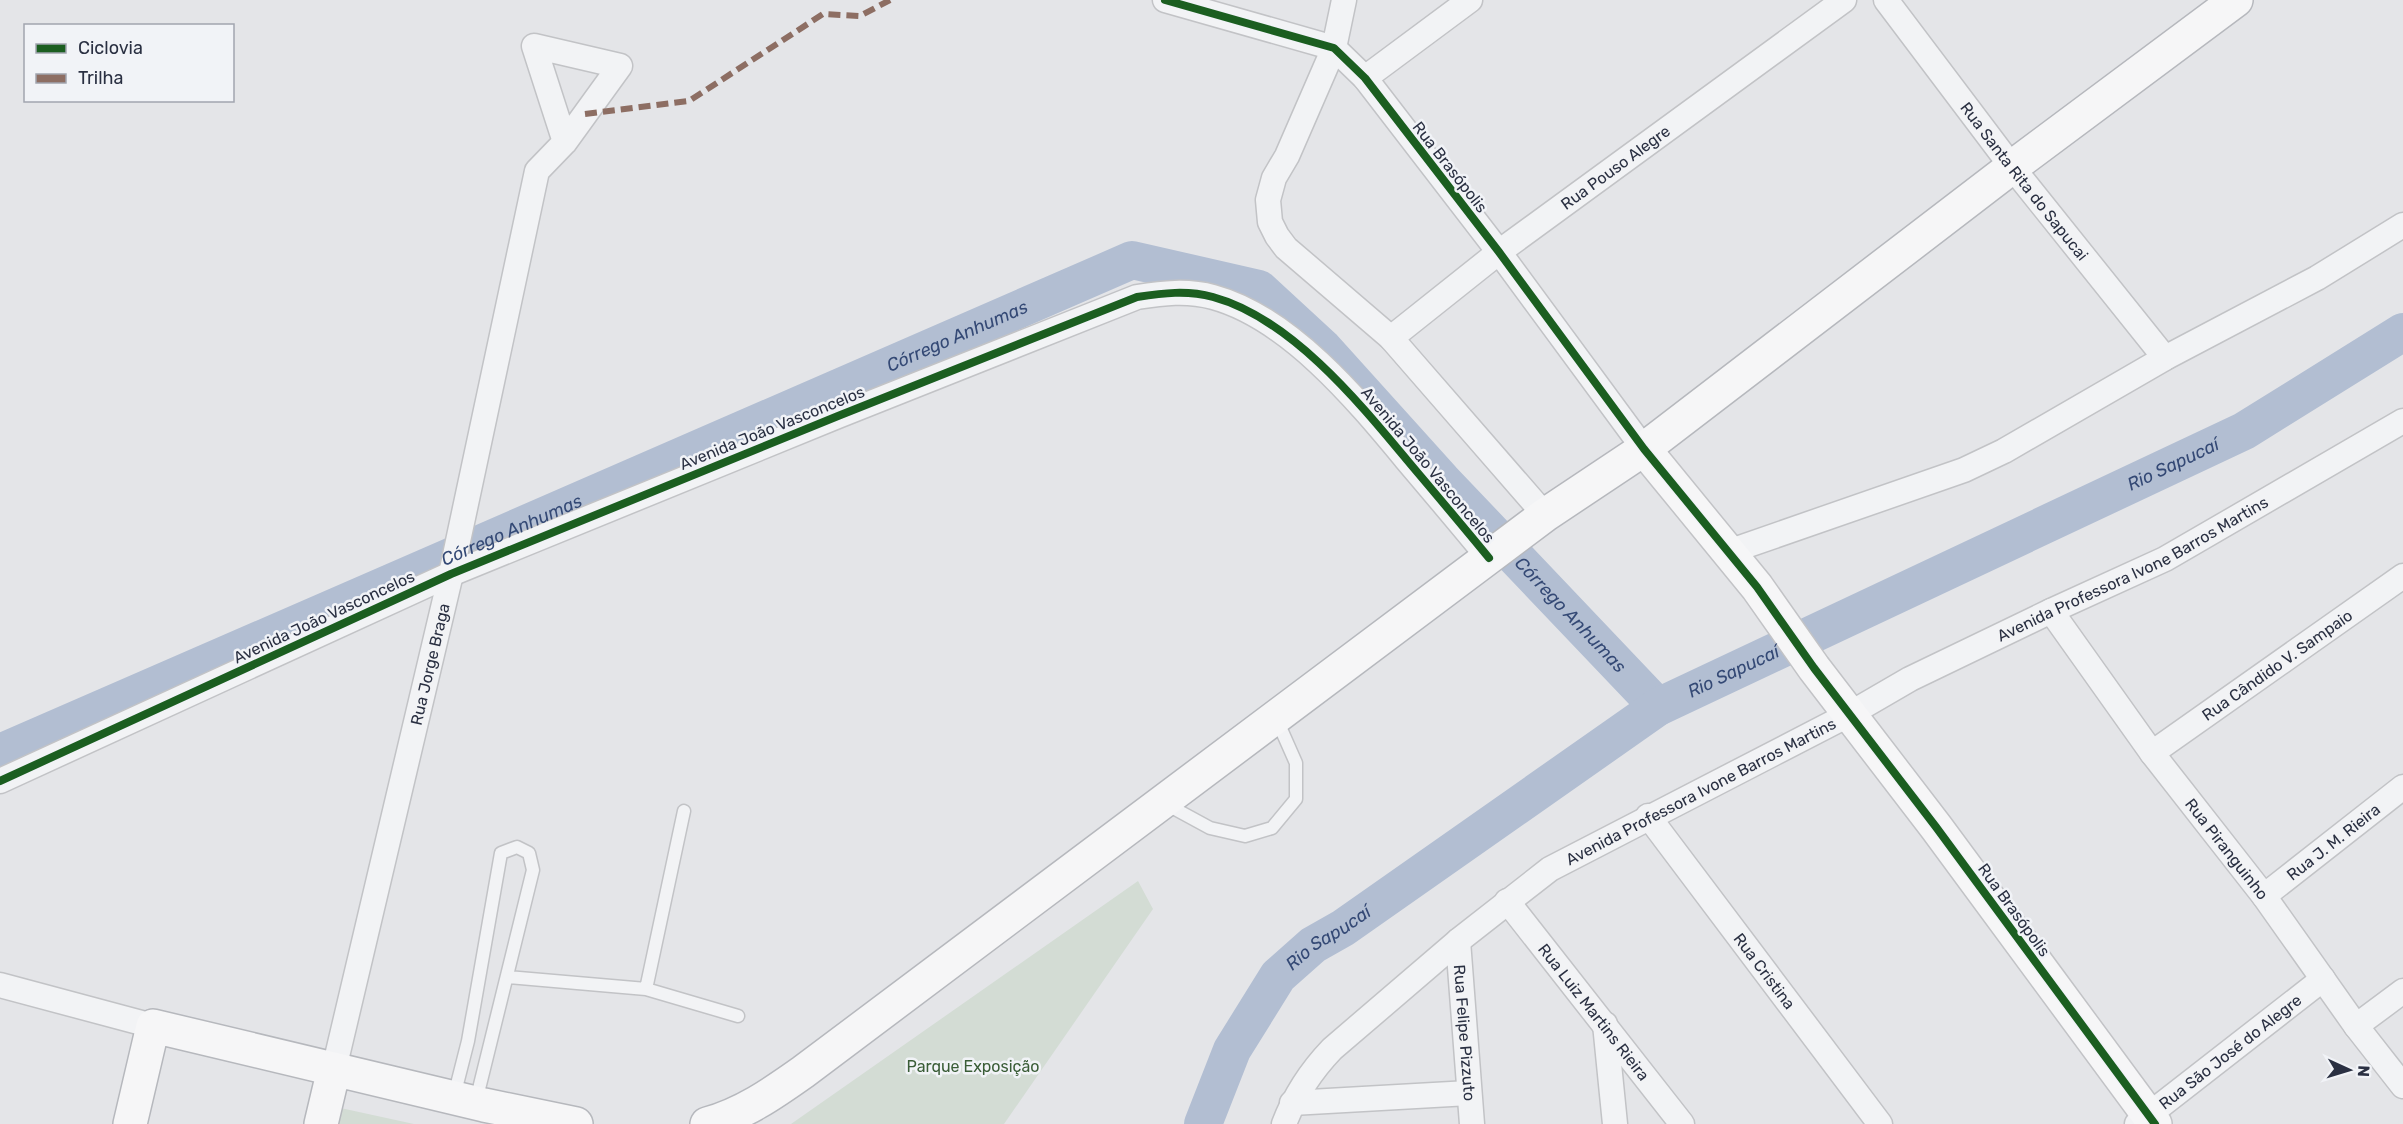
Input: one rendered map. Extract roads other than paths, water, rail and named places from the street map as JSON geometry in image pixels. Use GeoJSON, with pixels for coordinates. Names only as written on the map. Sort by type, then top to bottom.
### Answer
{"type":"FeatureCollection","features":[{"type":"Feature","properties":{"kind":"main road"},"geometry":{"type":"LineString","coordinates":[[707,1124],[727,1118],[770,1096],[1538,520],[1644,449],[2012,167],[2236,0]]}},
{"type":"Feature","properties":{"kind":"main road","name":"Rua Brasópolis"},"geometry":{"type":"LineString","coordinates":[[1644,449],[1757,587],[1848,714],[1936,827],[2147,1121]]}},
{"type":"Feature","properties":{"kind":"main road"},"geometry":{"type":"LineString","coordinates":[[130,1124],[153,1026],[334,1069],[473,1107],[576,1124]]}},
{"type":"Feature","properties":{"kind":"main road","name":"Rua Jorge Braga"},"geometry":{"type":"LineString","coordinates":[[321,1124],[334,1069]]}},
{"type":"Feature","properties":{"kind":"street","name":"Rua Brasópolis"},"geometry":{"type":"LineString","coordinates":[[1165,0],[1334,48],[1365,78],[1499,252],[1644,449]]}},
{"type":"Feature","properties":{"kind":"street"},"geometry":{"type":"LineString","coordinates":[[1344,0],[1334,48],[1287,156],[1274,178],[1268,200],[1270,222],[1286,248],[1391,338],[1538,520]]}},
{"type":"Feature","properties":{"kind":"street"},"geometry":{"type":"LineString","coordinates":[[1365,78],[1470,0]]}},
{"type":"Feature","properties":{"kind":"street","name":"Rua Pouso Alegre"},"geometry":{"type":"LineString","coordinates":[[1391,338],[1499,252],[1844,0]]}},
{"type":"Feature","properties":{"kind":"street","name":"Rua Santa Rita do Sapucai"},"geometry":{"type":"LineString","coordinates":[[1886,0],[2012,167],[2165,358]]}},
{"type":"Feature","properties":{"kind":"street","name":"Rua Jorge Braga"},"geometry":{"type":"LineString","coordinates":[[334,1069],[451,572],[537,171],[565,142]]}},
{"type":"Feature","properties":{"kind":"street"},"geometry":{"type":"LineString","coordinates":[[1728,552],[1818,523],[1964,470],[2004,451],[2165,358],[2317,278],[2403,225]]}},
{"type":"Feature","properties":{"kind":"street","name":"Avenida João Vasconcelos"},"geometry":{"type":"LineString","coordinates":[[0,781],[451,572],[1137,297],[1176,291],[1214,298],[1251,313],[1292,340],[1353,396],[1494,554]]}},
{"type":"Feature","properties":{"kind":"street","name":"Avenida Professora Ivone Barros Martins"},"geometry":{"type":"LineString","coordinates":[[1288,1114],[1315,1068],[1332,1049],[1458,941],[1550,869],[1848,714],[1910,679],[2164,559],[2403,421]]}},
{"type":"Feature","properties":{"kind":"street","name":"Rua Cândido V. Sampaio"},"geometry":{"type":"LineString","coordinates":[[2152,753],[2403,576]]}},
{"type":"Feature","properties":{"kind":"street","name":"Rua Piranguinho"},"geometry":{"type":"LineString","coordinates":[[2051,611],[2152,753],[2264,896],[2356,1026],[2403,1086]]}},
{"type":"Feature","properties":{"kind":"street","name":"Rua J. M. Rieira"},"geometry":{"type":"LineString","coordinates":[[2264,896],[2403,787]]}},
{"type":"Feature","properties":{"kind":"street","name":"Rua Cristina"},"geometry":{"type":"LineString","coordinates":[[1648,816],[1880,1124]]}},
{"type":"Feature","properties":{"kind":"street","name":"Rua Luiz Martins Rieira"},"geometry":{"type":"LineString","coordinates":[[1507,901],[1682,1124]]}},
{"type":"Feature","properties":{"kind":"street","name":"Rua Felipe Pizzuto"},"geometry":{"type":"LineString","coordinates":[[1458,941],[1472,1124]]}},
{"type":"Feature","properties":{"kind":"street","name":"Rua São José do Alegre"},"geometry":{"type":"LineString","coordinates":[[2147,1121],[2323,979]]}},
{"type":"Feature","properties":{"kind":"street"},"geometry":{"type":"LineString","coordinates":[[0,986],[153,1026]]}},
{"type":"Feature","properties":{"kind":"street"},"geometry":{"type":"LineString","coordinates":[[2356,1026],[2403,991]]}},
{"type":"Feature","properties":{"kind":"street"},"geometry":{"type":"LineString","coordinates":[[1605,1024],[1615,1124]]}},
{"type":"Feature","properties":{"kind":"street"},"geometry":{"type":"LineString","coordinates":[[1288,1114],[1469,1093]]}},
{"type":"Feature","properties":{"kind":"lane"},"geometry":{"type":"LineString","coordinates":[[1163,802],[1210,828],[1245,836],[1272,828],[1296,799],[1296,763],[1276,718]]}},
{"type":"Feature","properties":{"kind":"lane"},"geometry":{"type":"LineString","coordinates":[[646,989],[684,811]]}},
{"type":"Feature","properties":{"kind":"lane"},"geometry":{"type":"LineString","coordinates":[[517,847],[529,853],[534,870],[473,1107],[468,1041],[501,853],[517,847]]}},
{"type":"Feature","properties":{"kind":"lane"},"geometry":{"type":"LineString","coordinates":[[507,977],[646,989],[738,1016]]}},
{"type":"Feature","properties":{"kind":"waterway","name":"Córrego Anhumas"},"geometry":{"type":"LineString","coordinates":[[0,753],[1132,260],[1259,289],[1323,348],[1442,480],[1658,707]]}},
{"type":"Feature","properties":{"kind":"waterway","name":"Rio Sapucaí"},"geometry":{"type":"LineString","coordinates":[[1203,1124],[1232,1050],[1278,976],[1313,945],[1343,928],[1658,707],[2244,431],[2403,332]]}},
{"type":"Feature","properties":{"kind":"park label","name":"Parque Exposição"},"geometry":{"type":"Point","coordinates":[973,1066]}}]}
